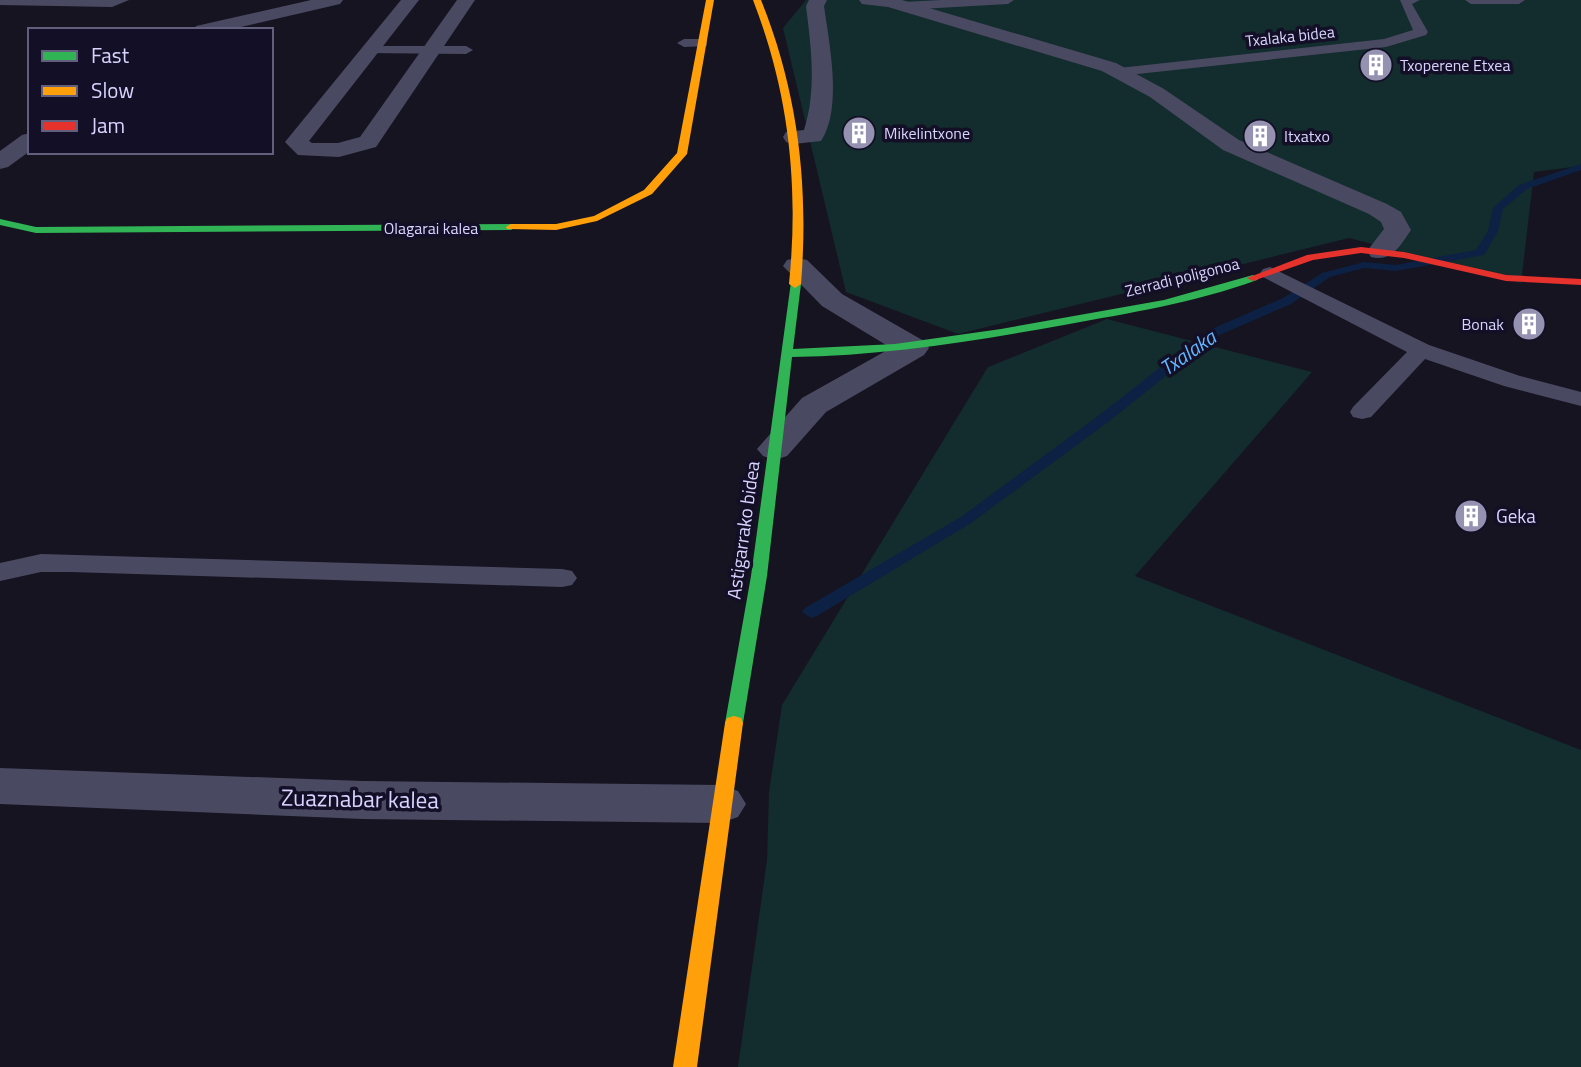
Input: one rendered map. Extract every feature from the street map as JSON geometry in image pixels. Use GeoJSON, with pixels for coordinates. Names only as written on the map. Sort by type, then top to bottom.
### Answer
{"type":"FeatureCollection","features":[{"type":"Feature","properties":{"kind":"street"},"geometry":{"type":"LineString","coordinates":[[212,28],[334,0]]}},
{"type":"Feature","properties":{"kind":"street"},"geometry":{"type":"LineString","coordinates":[[410,0],[296,142],[299,146],[306,150],[340,150],[368,142],[466,0]]}},
{"type":"Feature","properties":{"kind":"street","name":"Olagarai kalea"},"geometry":{"type":"LineString","coordinates":[[0,222],[36,230],[556,227],[597,218],[648,192],[682,154],[710,0]]}},
{"type":"Feature","properties":{"kind":"street","name":"Astigarrako bidea"},"geometry":{"type":"LineString","coordinates":[[685,1067],[721,804],[760,576],[797,266],[799,216],[794,137],[778,46],[757,0]]}},
{"type":"Feature","properties":{"kind":"street"},"geometry":{"type":"LineString","coordinates":[[794,137],[813,135],[821,117],[815,6],[818,0]]}},
{"type":"Feature","properties":{"kind":"street"},"geometry":{"type":"LineString","coordinates":[[868,0],[903,6],[1119,72],[1157,93],[1231,145],[1378,209],[1392,218],[1398,230],[1381,251]]}},
{"type":"Feature","properties":{"kind":"street"},"geometry":{"type":"LineString","coordinates":[[0,162],[28,141]]}},
{"type":"Feature","properties":{"kind":"street","name":"Zerradi poligonoa"},"geometry":{"type":"LineString","coordinates":[[788,353],[835,355],[913,348],[1212,291],[1270,273],[1304,258],[1347,251],[1381,251],[1414,256],[1523,282],[1581,282]]}},
{"type":"Feature","properties":{"kind":"street"},"geometry":{"type":"LineString","coordinates":[[775,449],[814,405],[913,348],[832,300],[797,266]]}},
{"type":"Feature","properties":{"kind":"street","name":"Zuaznabar kalea"},"geometry":{"type":"LineString","coordinates":[[0,786],[363,800],[721,804]]}},
{"type":"Feature","properties":{"kind":"lane"},"geometry":{"type":"LineString","coordinates":[[0,1],[112,3],[123,0]]}},
{"type":"Feature","properties":{"kind":"lane"},"geometry":{"type":"LineString","coordinates":[[903,6],[1008,0]]}},
{"type":"Feature","properties":{"kind":"lane","name":"Txalaka bidea"},"geometry":{"type":"LineString","coordinates":[[1119,72],[1386,43],[1421,32],[1405,2],[1414,0]]}},
{"type":"Feature","properties":{"kind":"lane"},"geometry":{"type":"LineString","coordinates":[[1471,0],[1519,0]]}},
{"type":"Feature","properties":{"kind":"lane"},"geometry":{"type":"LineString","coordinates":[[684,43],[702,43]]}},
{"type":"Feature","properties":{"kind":"lane"},"geometry":{"type":"LineString","coordinates":[[370,50],[466,50]]}},
{"type":"Feature","properties":{"kind":"lane"},"geometry":{"type":"LineString","coordinates":[[1270,273],[1421,350],[1512,381],[1581,399]]}},
{"type":"Feature","properties":{"kind":"lane"},"geometry":{"type":"LineString","coordinates":[[1362,412],[1421,350]]}},
{"type":"Feature","properties":{"kind":"lane"},"geometry":{"type":"LineString","coordinates":[[0,572],[41,563],[71,563],[562,578]]}},
{"type":"Feature","properties":{"kind":"green space"},"geometry":{"type":"Polygon","coordinates":[[[806,0],[1581,0],[1581,166],[1534,172],[1521,283],[1349,238],[958,334],[846,292],[783,28],[806,0]]]}},
{"type":"Feature","properties":{"kind":"green space"},"geometry":{"type":"Polygon","coordinates":[[[1107,319],[1312,372],[1135,576],[1581,750],[1581,1067],[738,1067],[767,860],[769,792],[782,705],[988,367],[1107,319]]]}},
{"type":"Feature","properties":{"kind":"waterway","name":"Txalaka"},"geometry":{"type":"LineString","coordinates":[[811,612],[966,520],[1103,419],[1211,334],[1287,301],[1326,275],[1364,265],[1396,268],[1480,253],[1493,231],[1498,208],[1523,187],[1581,167]]}},
{"type":"Feature","properties":{"kind":"traffic: fast"},"geometry":{"type":"LineString","coordinates":[[0,222],[36,230],[511,227]]}},
{"type":"Feature","properties":{"kind":"traffic: fast"},"geometry":{"type":"LineString","coordinates":[[787,353],[859,351],[966,338],[1164,303],[1253,278]]}},
{"type":"Feature","properties":{"kind":"traffic: fast"},"geometry":{"type":"LineString","coordinates":[[734,723],[759,576],[795,284]]}},
{"type":"Feature","properties":{"kind":"traffic: slow"},"geometry":{"type":"LineString","coordinates":[[511,227],[556,227],[597,218],[648,192],[682,154],[710,0]]}},
{"type":"Feature","properties":{"kind":"traffic: slow"},"geometry":{"type":"LineString","coordinates":[[757,0],[781,68],[795,139],[799,212],[795,284]]}},
{"type":"Feature","properties":{"kind":"traffic: slow"},"geometry":{"type":"LineString","coordinates":[[685,1067],[734,723]]}},
{"type":"Feature","properties":{"kind":"traffic: jam"},"geometry":{"type":"LineString","coordinates":[[1253,278],[1311,257],[1361,250],[1404,255],[1506,278],[1581,282]]}},
{"type":"Feature","properties":{"kind":"place","name":"Txoperene Etxea"},"geometry":{"type":"Point","coordinates":[1376,65]}},
{"type":"Feature","properties":{"kind":"place","name":"Mikelintxone"},"geometry":{"type":"Point","coordinates":[859,133]}},
{"type":"Feature","properties":{"kind":"place","name":"Itxatxo"},"geometry":{"type":"Point","coordinates":[1260,136]}},
{"type":"Feature","properties":{"kind":"place","name":"Bonak"},"geometry":{"type":"Point","coordinates":[1529,324]}},
{"type":"Feature","properties":{"kind":"place","name":"Geka"},"geometry":{"type":"Point","coordinates":[1471,516]}}]}
